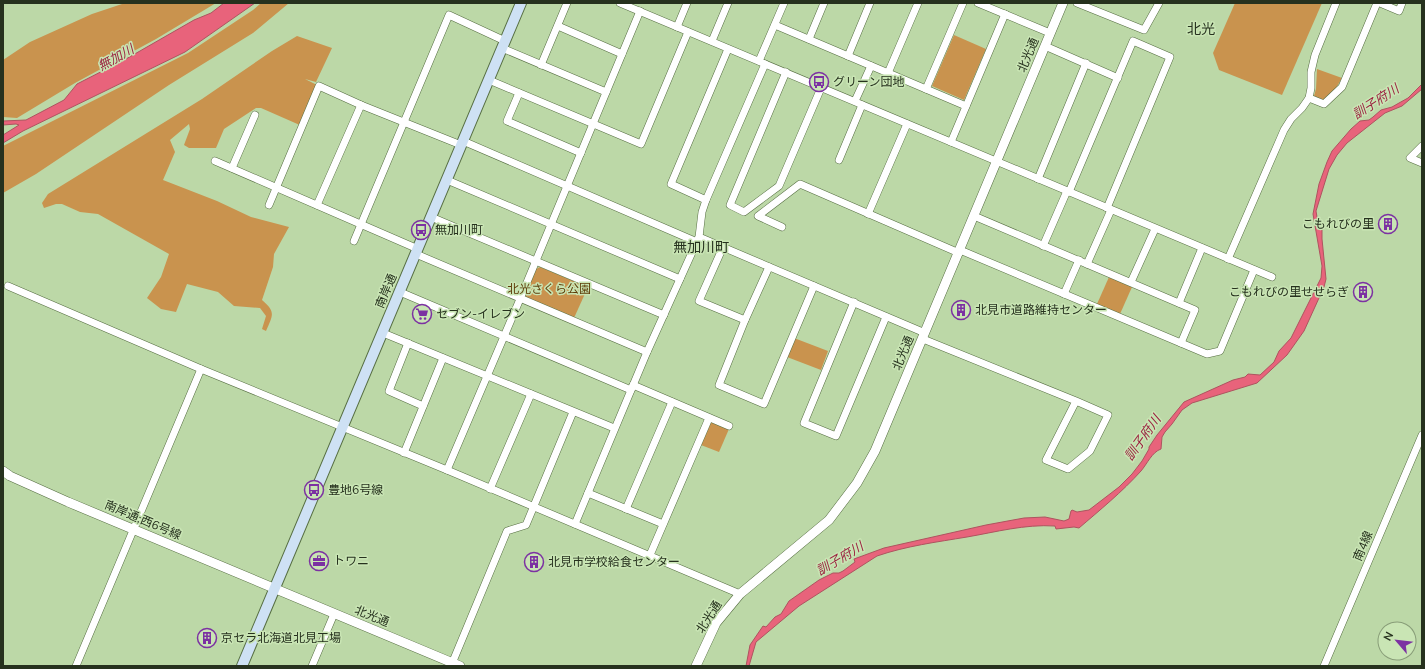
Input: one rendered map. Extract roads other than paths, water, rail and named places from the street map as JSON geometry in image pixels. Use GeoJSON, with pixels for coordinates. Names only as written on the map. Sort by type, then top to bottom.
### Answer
{"type":"FeatureCollection","features":[{"type":"Feature","properties":{"kind":"main road","name":"南岸通"},"geometry":{"type":"LineString","coordinates":[[242,666],[521,3]]}},
{"type":"Feature","properties":{"kind":"street"},"geometry":{"type":"LineString","coordinates":[[541,65],[567,3]]}},
{"type":"Feature","properties":{"kind":"street"},"geometry":{"type":"LineString","coordinates":[[620,3],[855,101],[1228,260],[1272,277]]}},
{"type":"Feature","properties":{"kind":"street"},"geometry":{"type":"LineString","coordinates":[[677,27],[687,3]]}},
{"type":"Feature","properties":{"kind":"street"},"geometry":{"type":"LineString","coordinates":[[712,41],[728,3]]}},
{"type":"Feature","properties":{"kind":"street"},"geometry":{"type":"LineString","coordinates":[[575,524],[614,428],[698,240],[702,212],[706,200],[762,62],[784,3]]}},
{"type":"Feature","properties":{"kind":"street"},"geometry":{"type":"LineString","coordinates":[[809,39],[824,3]]}},
{"type":"Feature","properties":{"kind":"street"},"geometry":{"type":"LineString","coordinates":[[848,56],[870,3]]}},
{"type":"Feature","properties":{"kind":"street"},"geometry":{"type":"LineString","coordinates":[[888,73],[918,3]]}},
{"type":"Feature","properties":{"kind":"street"},"geometry":{"type":"LineString","coordinates":[[926,89],[963,3]]}},
{"type":"Feature","properties":{"kind":"street"},"geometry":{"type":"LineString","coordinates":[[978,3],[1050,33]]}},
{"type":"Feature","properties":{"kind":"street","name":"北光通"},"geometry":{"type":"LineString","coordinates":[[696,666],[716,624],[740,594],[829,520],[857,484],[875,451],[1063,3]]}},
{"type":"Feature","properties":{"kind":"street"},"geometry":{"type":"LineString","coordinates":[[1077,3],[1144,30],[1159,3]]}},
{"type":"Feature","properties":{"kind":"street"},"geometry":{"type":"LineString","coordinates":[[1228,260],[1284,130],[1291,119],[1309,98],[1311,88],[1311,72],[1315,55],[1336,3]]}},
{"type":"Feature","properties":{"kind":"street"},"geometry":{"type":"LineString","coordinates":[[1309,98],[1324,104],[1342,87],[1377,3]]}},
{"type":"Feature","properties":{"kind":"street"},"geometry":{"type":"LineString","coordinates":[[1380,3],[1399,11],[1402,3]]}},
{"type":"Feature","properties":{"kind":"street"},"geometry":{"type":"LineString","coordinates":[[447,470],[594,124],[640,11]]}},
{"type":"Feature","properties":{"kind":"street"},"geometry":{"type":"LineString","coordinates":[[951,142],[1005,14]]}},
{"type":"Feature","properties":{"kind":"street"},"geometry":{"type":"LineString","coordinates":[[354,240],[449,15],[541,65],[606,92]]}},
{"type":"Feature","properties":{"kind":"street"},"geometry":{"type":"LineString","coordinates":[[775,25],[966,106]]}},
{"type":"Feature","properties":{"kind":"street"},"geometry":{"type":"LineString","coordinates":[[558,26],[622,54]]}},
{"type":"Feature","properties":{"kind":"street"},"geometry":{"type":"LineString","coordinates":[[489,80],[641,144],[688,32]]}},
{"type":"Feature","properties":{"kind":"street"},"geometry":{"type":"LineString","coordinates":[[1043,246],[1133,41],[1170,57],[1087,264]]}},
{"type":"Feature","properties":{"kind":"street"},"geometry":{"type":"LineString","coordinates":[[1045,46],[1118,78]]}},
{"type":"Feature","properties":{"kind":"street"},"geometry":{"type":"LineString","coordinates":[[706,200],[670,184],[728,48]]}},
{"type":"Feature","properties":{"kind":"street"},"geometry":{"type":"LineString","coordinates":[[1038,179],[1086,64]]}},
{"type":"Feature","properties":{"kind":"street"},"geometry":{"type":"LineString","coordinates":[[855,101],[871,66]]}},
{"type":"Feature","properties":{"kind":"street"},"geometry":{"type":"LineString","coordinates":[[786,72],[730,205],[744,212],[778,186],[821,88]]}},
{"type":"Feature","properties":{"kind":"street"},"geometry":{"type":"LineString","coordinates":[[269,205],[275,187],[319,86],[361,105],[462,143],[698,240],[723,247],[854,302],[924,336],[1076,401],[1108,416],[1090,451],[1068,469],[1046,460],[1076,401]]}},
{"type":"Feature","properties":{"kind":"street"},"geometry":{"type":"LineString","coordinates":[[519,93],[507,120],[581,153]]}},
{"type":"Feature","properties":{"kind":"street"},"geometry":{"type":"LineString","coordinates":[[839,160],[862,104]]}},
{"type":"Feature","properties":{"kind":"street"},"geometry":{"type":"LineString","coordinates":[[318,205],[361,105]]}},
{"type":"Feature","properties":{"kind":"street"},"geometry":{"type":"LineString","coordinates":[[232,168],[255,115]]}},
{"type":"Feature","properties":{"kind":"street"},"geometry":{"type":"LineString","coordinates":[[868,214],[907,124]]}},
{"type":"Feature","properties":{"kind":"street"},"geometry":{"type":"LineString","coordinates":[[1422,146],[1410,158],[1422,163]]}},
{"type":"Feature","properties":{"kind":"street"},"geometry":{"type":"LineString","coordinates":[[215,161],[361,224],[417,252],[520,299],[647,352]]}},
{"type":"Feature","properties":{"kind":"street"},"geometry":{"type":"LineString","coordinates":[[447,180],[680,279]]}},
{"type":"Feature","properties":{"kind":"street"},"geometry":{"type":"LineString","coordinates":[[782,227],[758,216],[800,184],[868,214],[1207,354],[1220,351],[1254,270]]}},
{"type":"Feature","properties":{"kind":"street"},"geometry":{"type":"LineString","coordinates":[[974,216],[1195,310],[1181,343]]}},
{"type":"Feature","properties":{"kind":"street"},"geometry":{"type":"LineString","coordinates":[[431,217],[664,315]]}},
{"type":"Feature","properties":{"kind":"street"},"geometry":{"type":"LineString","coordinates":[[1131,282],[1155,228]]}},
{"type":"Feature","properties":{"kind":"street"},"geometry":{"type":"LineString","coordinates":[[723,247],[699,301],[745,320]]}},
{"type":"Feature","properties":{"kind":"street"},"geometry":{"type":"LineString","coordinates":[[1179,303],[1202,248]]}},
{"type":"Feature","properties":{"kind":"street"},"geometry":{"type":"LineString","coordinates":[[1064,294],[1078,260]]}},
{"type":"Feature","properties":{"kind":"street"},"geometry":{"type":"LineString","coordinates":[[769,267],[745,320],[719,385],[764,404],[814,286]]}},
{"type":"Feature","properties":{"kind":"street"},"geometry":{"type":"LineString","coordinates":[[8,286],[201,369],[404,452],[740,594]]}},
{"type":"Feature","properties":{"kind":"street"},"geometry":{"type":"LineString","coordinates":[[400,292],[504,336],[729,426]]}},
{"type":"Feature","properties":{"kind":"street"},"geometry":{"type":"LineString","coordinates":[[854,302],[804,423],[836,436],[886,317]]}},
{"type":"Feature","properties":{"kind":"street"},"geometry":{"type":"LineString","coordinates":[[383,333],[614,428]]}},
{"type":"Feature","properties":{"kind":"street"},"geometry":{"type":"LineString","coordinates":[[408,343],[389,391],[423,406]]}},
{"type":"Feature","properties":{"kind":"street"},"geometry":{"type":"LineString","coordinates":[[404,452],[443,358]]}},
{"type":"Feature","properties":{"kind":"street"},"geometry":{"type":"LineString","coordinates":[[76,666],[201,369]]}},
{"type":"Feature","properties":{"kind":"street"},"geometry":{"type":"LineString","coordinates":[[490,489],[530,394]]}},
{"type":"Feature","properties":{"kind":"street"},"geometry":{"type":"LineString","coordinates":[[626,509],[672,402]]}},
{"type":"Feature","properties":{"kind":"street"},"geometry":{"type":"LineString","coordinates":[[454,665],[507,531],[526,525],[573,412]]}},
{"type":"Feature","properties":{"kind":"street"},"geometry":{"type":"LineString","coordinates":[[650,555],[709,418]]}},
{"type":"Feature","properties":{"kind":"street","name":"南4線"},"geometry":{"type":"LineString","coordinates":[[1324,666],[1422,435]]}},
{"type":"Feature","properties":{"kind":"street","name":"南岸通;西6号線"},"geometry":{"type":"LineString","coordinates":[[3,471],[24,483],[275,589]]}},
{"type":"Feature","properties":{"kind":"street"},"geometry":{"type":"LineString","coordinates":[[588,493],[663,524]]}},
{"type":"Feature","properties":{"kind":"street","name":"北光通"},"geometry":{"type":"LineString","coordinates":[[275,589],[454,665]]}},
{"type":"Feature","properties":{"kind":"street"},"geometry":{"type":"LineString","coordinates":[[312,666],[334,614]]}},
{"type":"Feature","properties":{"kind":"place","name":"グリーン団地"},"geometry":{"type":"Point","coordinates":[819,82]}},
{"type":"Feature","properties":{"kind":"place","name":"こもれびの里"},"geometry":{"type":"Point","coordinates":[1388,224]}},
{"type":"Feature","properties":{"kind":"place","name":"無加川町"},"geometry":{"type":"Point","coordinates":[421,230]}},
{"type":"Feature","properties":{"kind":"place","name":"こもれびの里せせらぎ"},"geometry":{"type":"Point","coordinates":[1363,292]}},
{"type":"Feature","properties":{"kind":"place","name":"北見市道路維持センター"},"geometry":{"type":"Point","coordinates":[961,310]}},
{"type":"Feature","properties":{"kind":"place","name":"セブン-イレブン"},"geometry":{"type":"Point","coordinates":[422,314]}},
{"type":"Feature","properties":{"kind":"place","name":"豊地6号線"},"geometry":{"type":"Point","coordinates":[314,490]}},
{"type":"Feature","properties":{"kind":"place","name":"トワニ"},"geometry":{"type":"Point","coordinates":[319,561]}},
{"type":"Feature","properties":{"kind":"place","name":"北見市学校給食センター"},"geometry":{"type":"Point","coordinates":[534,562]}},
{"type":"Feature","properties":{"kind":"place","name":"京セラ北海道北見工場"},"geometry":{"type":"Point","coordinates":[207,638]}},
{"type":"Feature","properties":{"kind":"district","name":"北光"},"geometry":{"type":"Point","coordinates":[1201,29]}},
{"type":"Feature","properties":{"kind":"district","name":"無加川町"},"geometry":{"type":"Point","coordinates":[701,247]}},
{"type":"Feature","properties":{"kind":"water label","name":"無加川"},"geometry":{"type":"Point","coordinates":[116,58]}},
{"type":"Feature","properties":{"kind":"water label","name":"訓子府川"},"geometry":{"type":"Point","coordinates":[1376,102]}},
{"type":"Feature","properties":{"kind":"water label","name":"訓子府川"},"geometry":{"type":"Point","coordinates":[1143,438]}},
{"type":"Feature","properties":{"kind":"water label","name":"訓子府川"},"geometry":{"type":"Point","coordinates":[840,559]}},
{"type":"Feature","properties":{"kind":"park label","name":"北光さくら公園"},"geometry":{"type":"Point","coordinates":[549,289]}}]}
